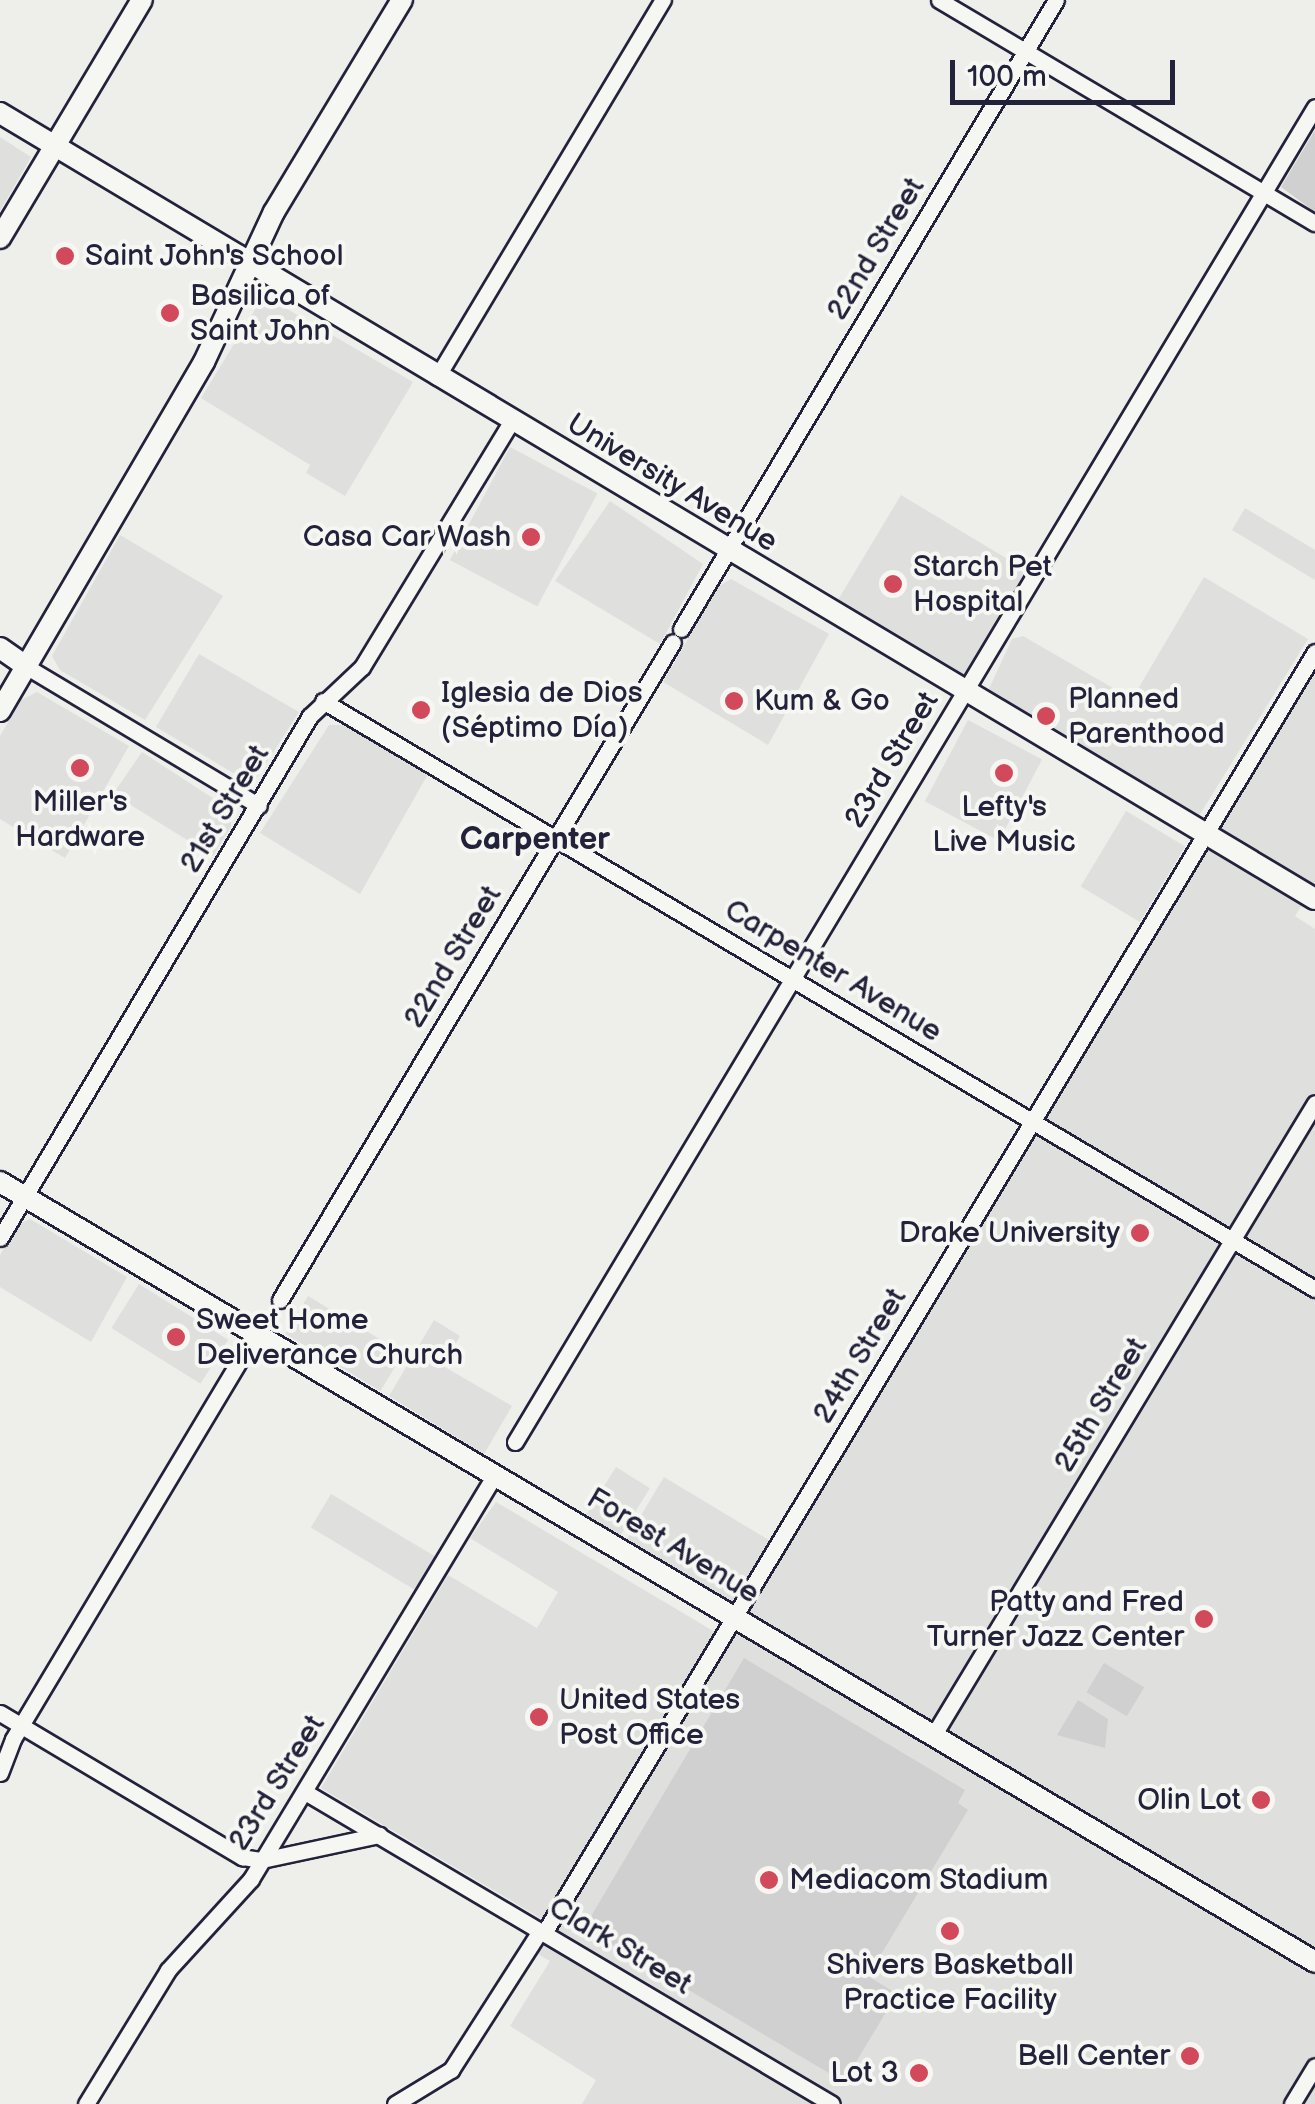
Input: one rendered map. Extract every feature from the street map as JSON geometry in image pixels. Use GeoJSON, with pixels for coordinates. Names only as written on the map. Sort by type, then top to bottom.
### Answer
{"type":"FeatureCollection","features":[{"type":"Feature","properties":{"kind":"main road"},"geometry":{"type":"LineString","coordinates":[[0,238],[142,0]]}},
{"type":"Feature","properties":{"kind":"main road"},"geometry":{"type":"LineString","coordinates":[[0,712],[203,364],[274,212],[402,0]]}},
{"type":"Feature","properties":{"kind":"main road","name":"University Avenue"},"geometry":{"type":"LineString","coordinates":[[0,113],[728,552],[1315,899]]}},
{"type":"Feature","properties":{"kind":"main road"},"geometry":{"type":"LineString","coordinates":[[0,648],[27,667]]}},
{"type":"Feature","properties":{"kind":"main road","name":"Forest Avenue"},"geometry":{"type":"LineString","coordinates":[[0,1182],[1315,1962]]}},
{"type":"Feature","properties":{"kind":"street"},"geometry":{"type":"LineString","coordinates":[[438,377],[663,0]]}},
{"type":"Feature","properties":{"kind":"street"},"geometry":{"type":"LineString","coordinates":[[939,0],[1315,224]]}},
{"type":"Feature","properties":{"kind":"street","name":"22nd Street"},"geometry":{"type":"LineString","coordinates":[[280,1300],[1056,0]]}},
{"type":"Feature","properties":{"kind":"street","name":"23rd Street"},"geometry":{"type":"LineString","coordinates":[[516,1442],[1315,107]]}},
{"type":"Feature","properties":{"kind":"street","name":"21st Street"},"geometry":{"type":"LineString","coordinates":[[0,1238],[322,701],[362,667],[512,422]]}},
{"type":"Feature","properties":{"kind":"street","name":"24th Street"},"geometry":{"type":"LineString","coordinates":[[395,2104],[451,2070],[542,1932],[1315,652]]}},
{"type":"Feature","properties":{"kind":"street"},"geometry":{"type":"LineString","coordinates":[[27,667],[259,806]]}},
{"type":"Feature","properties":{"kind":"street","name":"Carpenter Avenue"},"geometry":{"type":"LineString","coordinates":[[322,701],[1031,1125],[1315,1289]]}},
{"type":"Feature","properties":{"kind":"street","name":"25th Street"},"geometry":{"type":"LineString","coordinates":[[934,1736],[1315,1103]]}},
{"type":"Feature","properties":{"kind":"street"},"geometry":{"type":"LineString","coordinates":[[0,1773],[21,1726],[256,1333]]}},
{"type":"Feature","properties":{"kind":"street","name":"23rd Street"},"geometry":{"type":"LineString","coordinates":[[86,2104],[168,1970],[262,1860],[495,1475]]}},
{"type":"Feature","properties":{"kind":"street"},"geometry":{"type":"LineString","coordinates":[[0,1714],[242,1857],[262,1860],[379,1835]]}},
{"type":"Feature","properties":{"kind":"street","name":"Clark Street"},"geometry":{"type":"LineString","coordinates":[[305,1792],[832,2104]]}},
{"type":"Feature","properties":{"kind":"street"},"geometry":{"type":"LineString","coordinates":[[1292,2104],[1315,2066]]}},
{"type":"Feature","properties":{"kind":"shaded area"},"geometry":{"type":"Polygon","coordinates":[[[1315,130],[1315,212],[1281,187],[1315,130]]]}},
{"type":"Feature","properties":{"kind":"shaded area"},"geometry":{"type":"Polygon","coordinates":[[[0,137],[31,157],[0,211],[0,137]]]}},
{"type":"Feature","properties":{"kind":"shaded area"},"geometry":{"type":"Polygon","coordinates":[[[270,299],[413,382],[345,496],[306,473],[310,465],[201,398],[259,303],[270,299]]]}},
{"type":"Feature","properties":{"kind":"shaded area"},"geometry":{"type":"Polygon","coordinates":[[[510,447],[597,493],[537,606],[450,560],[510,447]]]}},
{"type":"Feature","properties":{"kind":"shaded area"},"geometry":{"type":"Polygon","coordinates":[[[901,495],[1027,571],[962,679],[836,603],[901,495]]]}},
{"type":"Feature","properties":{"kind":"shaded area"},"geometry":{"type":"Polygon","coordinates":[[[610,501],[703,564],[660,644],[555,581],[610,501]]]}},
{"type":"Feature","properties":{"kind":"shaded area"},"geometry":{"type":"Polygon","coordinates":[[[1245,508],[1315,550],[1315,580],[1232,530],[1245,508]]]}},
{"type":"Feature","properties":{"kind":"shaded area"},"geometry":{"type":"Polygon","coordinates":[[[120,535],[223,596],[145,720],[60,670],[52,656],[120,535]]]}},
{"type":"Feature","properties":{"kind":"shaded area"},"geometry":{"type":"Polygon","coordinates":[[[1204,577],[1308,639],[1199,816],[987,693],[1012,639],[1023,636],[1132,699],[1204,577]]]}},
{"type":"Feature","properties":{"kind":"shaded area"},"geometry":{"type":"Polygon","coordinates":[[[731,579],[829,634],[768,745],[663,682],[719,586],[731,579]]]}},
{"type":"Feature","properties":{"kind":"shaded area","name":"Drake University"},"geometry":{"type":"Polygon","coordinates":[[[1315,649],[1315,884],[1295,916],[1315,929],[1315,2104],[582,2104],[596,2080],[510,2026],[550,1961],[534,1952],[1315,649]]]}},
{"type":"Feature","properties":{"kind":"shaded area"},"geometry":{"type":"Polygon","coordinates":[[[199,654],[299,712],[257,778],[240,777],[156,727],[199,654]]]}},
{"type":"Feature","properties":{"kind":"shaded area"},"geometry":{"type":"Polygon","coordinates":[[[37,692],[129,746],[65,858],[0,819],[0,736],[21,700],[37,692]]]}},
{"type":"Feature","properties":{"kind":"shaded area"},"geometry":{"type":"Polygon","coordinates":[[[968,720],[1042,759],[999,841],[925,801],[968,720]]]}},
{"type":"Feature","properties":{"kind":"shaded area"},"geometry":{"type":"Polygon","coordinates":[[[329,725],[347,725],[428,774],[360,894],[260,833],[329,725]]]}},
{"type":"Feature","properties":{"kind":"shaded area"},"geometry":{"type":"Polygon","coordinates":[[[142,752],[231,810],[231,827],[213,856],[113,794],[142,752]]]}},
{"type":"Feature","properties":{"kind":"shaded area"},"geometry":{"type":"Polygon","coordinates":[[[1126,811],[1185,847],[1140,922],[1081,886],[1126,811]]]}},
{"type":"Feature","properties":{"kind":"shaded area"},"geometry":{"type":"Polygon","coordinates":[[[30,1219],[127,1277],[91,1342],[0,1287],[0,1255],[19,1224],[30,1219]]]}},
{"type":"Feature","properties":{"kind":"shaded area"},"geometry":{"type":"Polygon","coordinates":[[[139,1284],[228,1340],[200,1384],[111,1328],[139,1284]]]}},
{"type":"Feature","properties":{"kind":"shaded area"},"geometry":{"type":"Polygon","coordinates":[[[308,1296],[403,1353],[380,1391],[285,1334],[308,1296]]]}},
{"type":"Feature","properties":{"kind":"shaded area"},"geometry":{"type":"Polygon","coordinates":[[[434,1320],[460,1336],[443,1366],[512,1406],[484,1454],[389,1396],[434,1320]]]}},
{"type":"Feature","properties":{"kind":"shaded area"},"geometry":{"type":"Polygon","coordinates":[[[616,1467],[650,1488],[620,1536],[586,1514],[616,1467]]]}},
{"type":"Feature","properties":{"kind":"shaded area"},"geometry":{"type":"Polygon","coordinates":[[[664,1477],[769,1540],[732,1602],[627,1539],[664,1477]]]}},
{"type":"Feature","properties":{"kind":"shaded area"},"geometry":{"type":"Polygon","coordinates":[[[331,1494],[436,1557],[416,1591],[311,1527],[331,1494]]]}},
{"type":"Feature","properties":{"kind":"shaded area"},"geometry":{"type":"Polygon","coordinates":[[[496,1502],[715,1632],[542,1919],[321,1788],[448,1575],[537,1628],[558,1592],[470,1538],[496,1502]]]}},
{"type":"Feature","properties":{"kind":"shaded area","name":"Mediacom Stadium"},"geometry":{"type":"Polygon","coordinates":[[[744,1658],[965,1790],[958,1803],[968,1810],[868,1976],[897,1994],[844,2082],[584,1928],[744,1658]]]}},
{"type":"Feature","properties":{"kind":"shaded area"},"geometry":{"type":"Polygon","coordinates":[[[1104,1663],[1144,1687],[1127,1716],[1086,1692],[1104,1663]]]}},
{"type":"Feature","properties":{"kind":"shaded area"},"geometry":{"type":"Polygon","coordinates":[[[1078,1700],[1108,1719],[1105,1748],[1057,1735],[1078,1700]]]}},
{"type":"Feature","properties":{"kind":"place","name":"Saint John's School"},"geometry":{"type":"Point","coordinates":[65,256]}},
{"type":"Feature","properties":{"kind":"place","name":"Basilica of Saint John"},"geometry":{"type":"Point","coordinates":[170,313]}},
{"type":"Feature","properties":{"kind":"place","name":"Casa Car Wash"},"geometry":{"type":"Point","coordinates":[531,537]}},
{"type":"Feature","properties":{"kind":"place","name":"Starch Pet Hospital"},"geometry":{"type":"Point","coordinates":[893,584]}},
{"type":"Feature","properties":{"kind":"place","name":"Kum & Go"},"geometry":{"type":"Point","coordinates":[734,701]}},
{"type":"Feature","properties":{"kind":"place","name":"Iglesia de Dios (Séptimo Día)"},"geometry":{"type":"Point","coordinates":[421,710]}},
{"type":"Feature","properties":{"kind":"place","name":"Planned Parenthood"},"geometry":{"type":"Point","coordinates":[1046,716]}},
{"type":"Feature","properties":{"kind":"place","name":"Miller's Hardware"},"geometry":{"type":"Point","coordinates":[80,768]}},
{"type":"Feature","properties":{"kind":"place","name":"Lefty's Live Music"},"geometry":{"type":"Point","coordinates":[1004,773]}},
{"type":"Feature","properties":{"kind":"place","name":"Drake University"},"geometry":{"type":"Point","coordinates":[1140,1233]}},
{"type":"Feature","properties":{"kind":"place","name":"Sweet Home Deliverance Church"},"geometry":{"type":"Point","coordinates":[176,1337]}},
{"type":"Feature","properties":{"kind":"place","name":"Patty and Fred Turner Jazz Center"},"geometry":{"type":"Point","coordinates":[1204,1619]}},
{"type":"Feature","properties":{"kind":"place","name":"United States Post Office"},"geometry":{"type":"Point","coordinates":[539,1717]}},
{"type":"Feature","properties":{"kind":"place","name":"Olin Lot"},"geometry":{"type":"Point","coordinates":[1261,1800]}},
{"type":"Feature","properties":{"kind":"place","name":"Mediacom Stadium"},"geometry":{"type":"Point","coordinates":[769,1880]}},
{"type":"Feature","properties":{"kind":"place","name":"Shivers Basketball Practice Facility"},"geometry":{"type":"Point","coordinates":[950,1931]}},
{"type":"Feature","properties":{"kind":"place","name":"Bell Center"},"geometry":{"type":"Point","coordinates":[1190,2056]}},
{"type":"Feature","properties":{"kind":"place","name":"Lot 3"},"geometry":{"type":"Point","coordinates":[919,2073]}},
{"type":"Feature","properties":{"kind":"district","name":"Carpenter"},"geometry":{"type":"Point","coordinates":[535,840]}}]}
